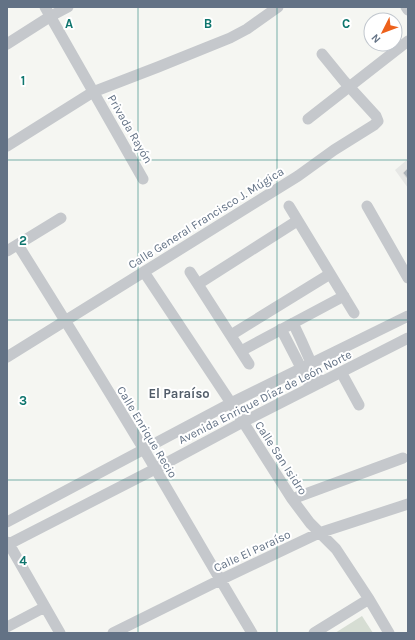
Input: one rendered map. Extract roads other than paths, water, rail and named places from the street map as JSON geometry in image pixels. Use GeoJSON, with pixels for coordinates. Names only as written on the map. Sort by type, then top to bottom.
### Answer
{"type":"FeatureCollection","features":[{"type":"Feature","properties":{"kind":"street"},"geometry":{"type":"LineString","coordinates":[[7,44],[48,12],[68,7]]}},
{"type":"Feature","properties":{"kind":"street"},"geometry":{"type":"LineString","coordinates":[[7,146],[93,92],[230,38],[247,29],[278,7]]}},
{"type":"Feature","properties":{"kind":"street","name":"Privada Rayón"},"geometry":{"type":"LineString","coordinates":[[48,12],[143,179]]}},
{"type":"Feature","properties":{"kind":"street"},"geometry":{"type":"LineString","coordinates":[[308,119],[408,41]]}},
{"type":"Feature","properties":{"kind":"street"},"geometry":{"type":"LineString","coordinates":[[322,54],[350,87]]}},
{"type":"Feature","properties":{"kind":"street","name":"Calle General Francisco J. Múgica"},"geometry":{"type":"LineString","coordinates":[[7,357],[298,176],[334,150],[374,125],[378,121],[376,116],[350,87]]}},
{"type":"Feature","properties":{"kind":"street"},"geometry":{"type":"LineString","coordinates":[[289,206],[354,313]]}},
{"type":"Feature","properties":{"kind":"street"},"geometry":{"type":"LineString","coordinates":[[367,206],[408,278]]}},
{"type":"Feature","properties":{"kind":"street"},"geometry":{"type":"LineString","coordinates":[[7,252],[61,218]]}},
{"type":"Feature","properties":{"kind":"street"},"geometry":{"type":"LineString","coordinates":[[198,284],[297,221]]}},
{"type":"Feature","properties":{"kind":"street","name":"Calle Enrique Recio"},"geometry":{"type":"LineString","coordinates":[[18,245],[66,321],[252,633]]}},
{"type":"Feature","properties":{"kind":"street","name":"Calle San Isidro"},"geometry":{"type":"LineString","coordinates":[[144,272],[231,403],[292,499],[304,516],[336,549],[389,633]]}},
{"type":"Feature","properties":{"kind":"street"},"geometry":{"type":"LineString","coordinates":[[190,272],[250,364]]}},
{"type":"Feature","properties":{"kind":"street"},"geometry":{"type":"LineString","coordinates":[[231,335],[330,274]]}},
{"type":"Feature","properties":{"kind":"street"},"geometry":{"type":"LineString","coordinates":[[241,351],[344,296]]}},
{"type":"Feature","properties":{"kind":"street","name":"Avenida Enrique Díaz de León Norte"},"geometry":{"type":"LineString","coordinates":[[7,522],[231,403],[408,316]]}},
{"type":"Feature","properties":{"kind":"street"},"geometry":{"type":"LineString","coordinates":[[293,323],[301,340],[306,366]]}},
{"type":"Feature","properties":{"kind":"street"},"geometry":{"type":"LineString","coordinates":[[281,329],[306,366],[316,385]]}},
{"type":"Feature","properties":{"kind":"street","name":"Avenida Enrique Díaz de León Norte"},"geometry":{"type":"LineString","coordinates":[[8,544],[408,338]]}},
{"type":"Feature","properties":{"kind":"street"},"geometry":{"type":"LineString","coordinates":[[341,372],[359,405]]}},
{"type":"Feature","properties":{"kind":"street"},"geometry":{"type":"LineString","coordinates":[[292,499],[404,458]]}},
{"type":"Feature","properties":{"kind":"street","name":"Calle El Paraíso"},"geometry":{"type":"LineString","coordinates":[[113,633],[319,533],[408,504]]}},
{"type":"Feature","properties":{"kind":"street"},"geometry":{"type":"LineString","coordinates":[[8,544],[60,633]]}},
{"type":"Feature","properties":{"kind":"street"},"geometry":{"type":"LineString","coordinates":[[314,633],[369,600]]}},
{"type":"Feature","properties":{"kind":"street"},"geometry":{"type":"LineString","coordinates":[[7,627],[45,607]]}},
{"type":"Feature","properties":{"kind":"district","name":"El Paraíso"},"geometry":{"type":"Point","coordinates":[179,393]}}]}
